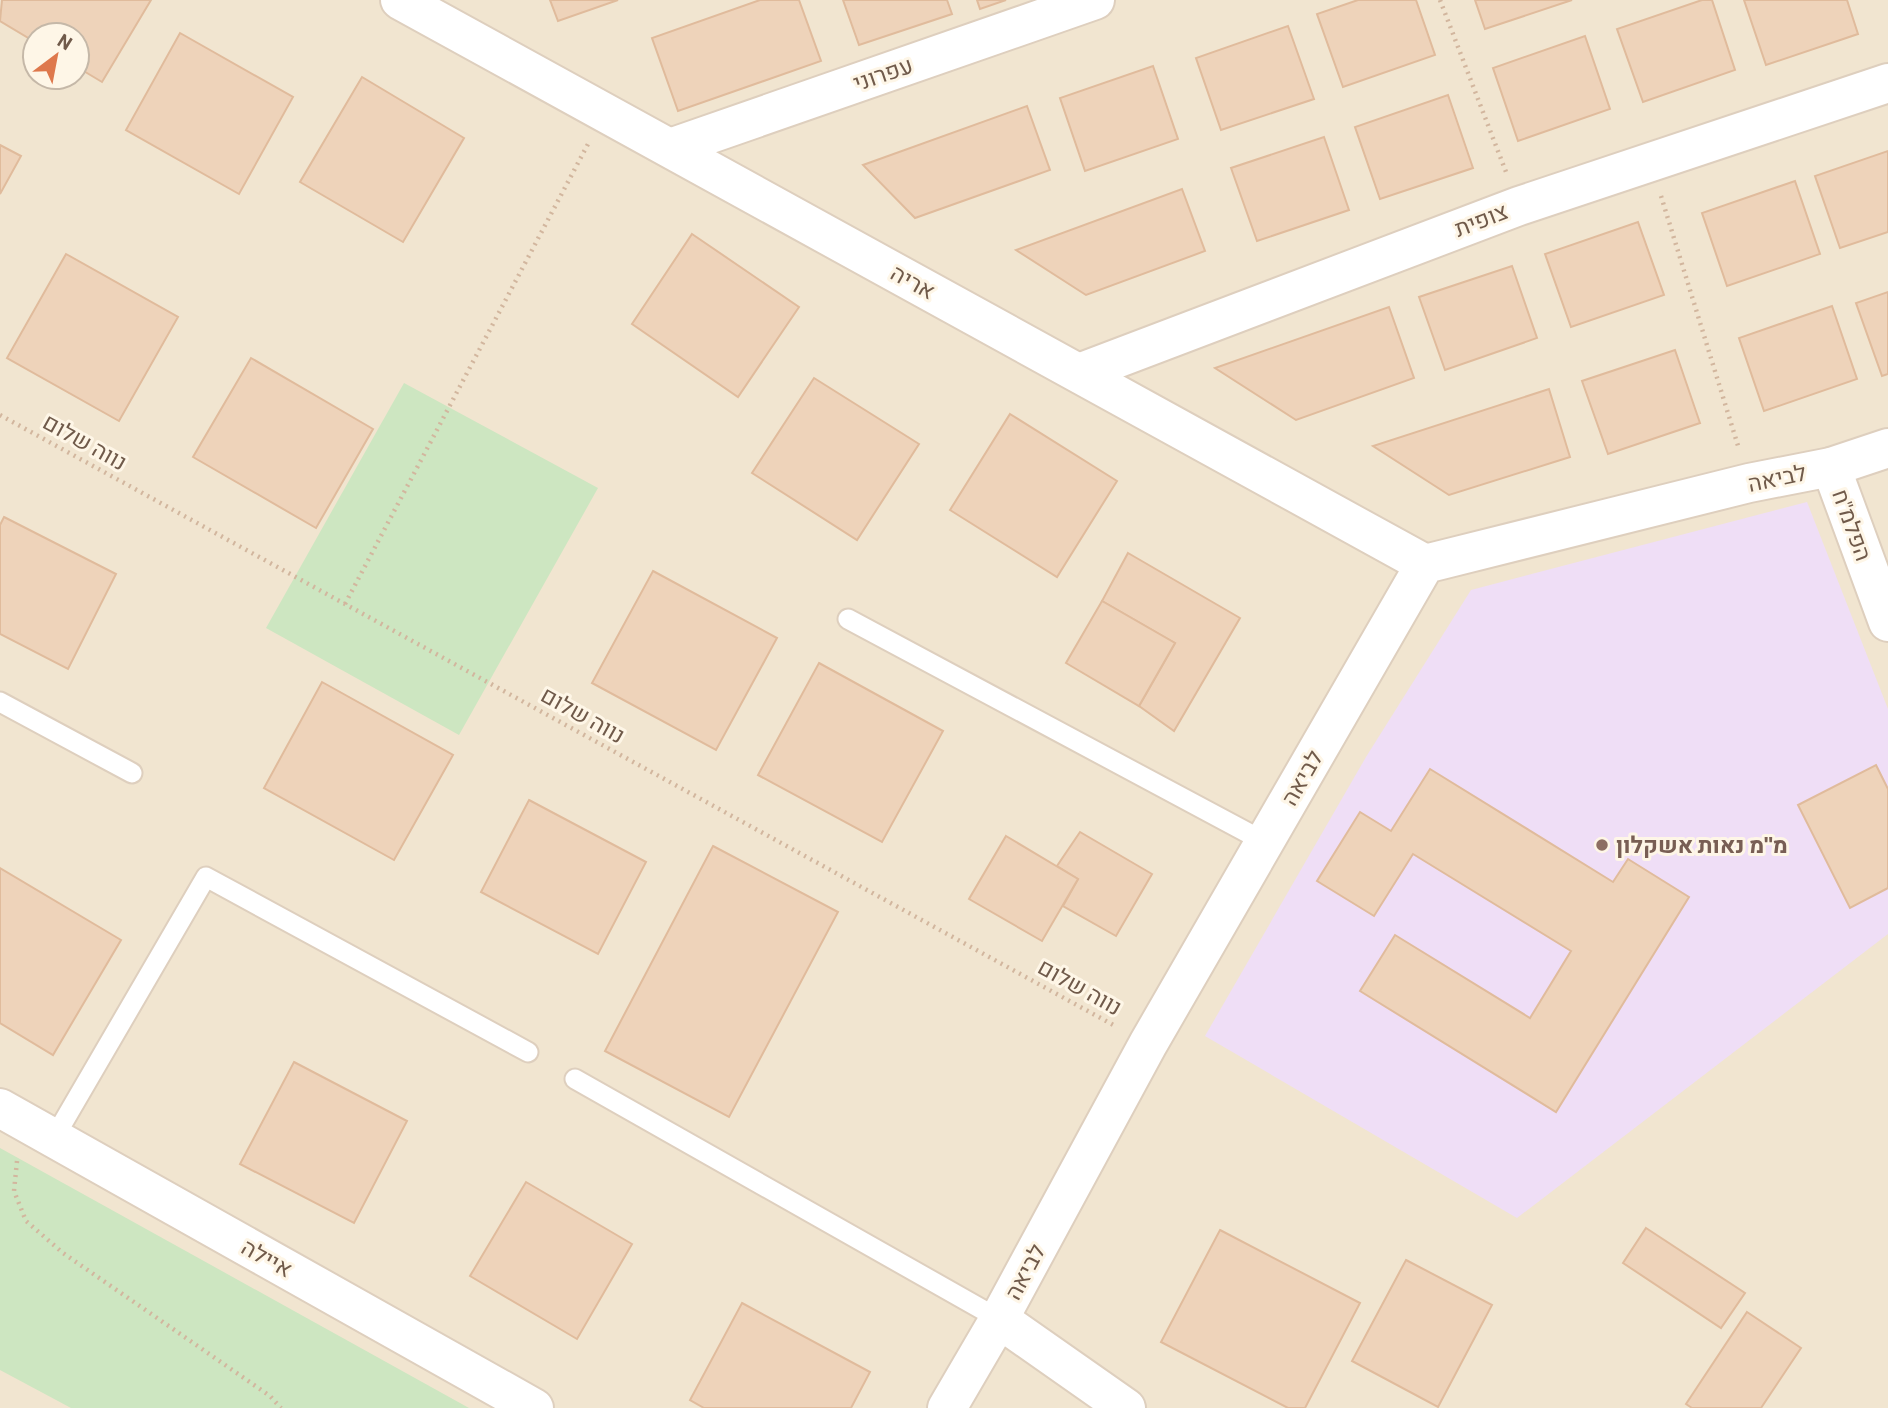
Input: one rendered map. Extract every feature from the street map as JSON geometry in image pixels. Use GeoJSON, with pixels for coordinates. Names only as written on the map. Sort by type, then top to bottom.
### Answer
{"type":"FeatureCollection","features":[{"type":"Feature","properties":{"kind":"street","name":"אריה"},"geometry":{"type":"LineString","coordinates":[[400,0],[1425,564]]}},
{"type":"Feature","properties":{"kind":"street","name":"עפרוני"},"geometry":{"type":"LineString","coordinates":[[670,148],[1095,0]]}},
{"type":"Feature","properties":{"kind":"street","name":"צופית"},"geometry":{"type":"LineString","coordinates":[[1079,373],[1519,206],[1888,83]]}},
{"type":"Feature","properties":{"kind":"street","name":"לביאה"},"geometry":{"type":"LineString","coordinates":[[947,1408],[999,1320],[1148,1044],[1425,564],[1749,483],[1831,467],[1888,448]]}},
{"type":"Feature","properties":{"kind":"street","name":"הפלמ\"ח"},"geometry":{"type":"LineString","coordinates":[[1831,467],[1888,622]]}},
{"type":"Feature","properties":{"kind":"street","name":"איילה"},"geometry":{"type":"LineString","coordinates":[[28,1124],[534,1408]]}},
{"type":"Feature","properties":{"kind":"street"},"geometry":{"type":"LineString","coordinates":[[999,1320],[1126,1408]]}},
{"type":"Feature","properties":{"kind":"lane"},"geometry":{"type":"LineString","coordinates":[[848,619],[1265,842]]}},
{"type":"Feature","properties":{"kind":"lane"},"geometry":{"type":"LineString","coordinates":[[0,702],[132,774]]}},
{"type":"Feature","properties":{"kind":"lane"},"geometry":{"type":"LineString","coordinates":[[28,1124],[206,877],[528,1052]]}},
{"type":"Feature","properties":{"kind":"lane"},"geometry":{"type":"LineString","coordinates":[[575,1079],[999,1320]]}},
{"type":"Feature","properties":{"kind":"path"},"geometry":{"type":"LineString","coordinates":[[1440,0],[1519,206]]}},
{"type":"Feature","properties":{"kind":"path"},"geometry":{"type":"LineString","coordinates":[[345,604],[605,112]]}},
{"type":"Feature","properties":{"kind":"path"},"geometry":{"type":"LineString","coordinates":[[1650,162],[1749,483]]}},
{"type":"Feature","properties":{"kind":"path","name":"נווה שלום"},"geometry":{"type":"LineString","coordinates":[[0,415],[1148,1044]]}},
{"type":"Feature","properties":{"kind":"path"},"geometry":{"type":"LineString","coordinates":[[28,1124],[18,1143],[14,1191],[26,1221],[63,1253],[270,1396],[281,1408]]}},
{"type":"Feature","properties":{"kind":"shaded area"},"geometry":{"type":"Polygon","coordinates":[[[0,0],[1888,0],[1888,1408],[0,1408],[0,0]]]}},
{"type":"Feature","properties":{"kind":"shaded area","name":"מ\"מ נאות אשקלון"},"geometry":{"type":"Polygon","coordinates":[[[1807,502],[1888,709],[1888,934],[1517,1218],[1205,1036],[1366,757],[1471,590],[1807,502]]]}},
{"type":"Feature","properties":{"kind":"green space"},"geometry":{"type":"Polygon","coordinates":[[[404,383],[598,488],[459,735],[266,628],[404,383]]]}},
{"type":"Feature","properties":{"kind":"green space"},"geometry":{"type":"Polygon","coordinates":[[[0,1148],[469,1408],[71,1408],[0,1370],[0,1148]]]}},
{"type":"Feature","properties":{"kind":"building"},"geometry":{"type":"Polygon","coordinates":[[[2,0],[151,0],[102,82],[91,75],[91,21],[21,21],[21,34],[0,21],[2,0]]]}},
{"type":"Feature","properties":{"kind":"building"},"geometry":{"type":"Polygon","coordinates":[[[550,0],[618,0],[558,21],[550,0]]]}},
{"type":"Feature","properties":{"kind":"building"},"geometry":{"type":"Polygon","coordinates":[[[760,0],[799,0],[821,61],[678,111],[652,38],[760,0]]]}},
{"type":"Feature","properties":{"kind":"building"},"geometry":{"type":"Polygon","coordinates":[[[843,0],[947,0],[952,14],[859,45],[843,0]]]}},
{"type":"Feature","properties":{"kind":"building"},"geometry":{"type":"Polygon","coordinates":[[[977,0],[1006,0],[980,9],[977,0]]]}},
{"type":"Feature","properties":{"kind":"building"},"geometry":{"type":"Polygon","coordinates":[[[1358,0],[1416,0],[1435,55],[1343,87],[1317,14],[1358,0]]]}},
{"type":"Feature","properties":{"kind":"building"},"geometry":{"type":"Polygon","coordinates":[[[1475,0],[1572,0],[1485,29],[1475,0]]]}},
{"type":"Feature","properties":{"kind":"building"},"geometry":{"type":"Polygon","coordinates":[[[1702,0],[1712,0],[1735,70],[1643,102],[1617,29],[1702,0]]]}},
{"type":"Feature","properties":{"kind":"building"},"geometry":{"type":"Polygon","coordinates":[[[1744,0],[1847,0],[1858,34],[1766,65],[1744,0]]]}},
{"type":"Feature","properties":{"kind":"building"},"geometry":{"type":"Polygon","coordinates":[[[1288,26],[1314,99],[1221,130],[1196,58],[1288,26]]]}},
{"type":"Feature","properties":{"kind":"building"},"geometry":{"type":"Polygon","coordinates":[[[180,33],[293,97],[239,194],[126,130],[180,33]]]}},
{"type":"Feature","properties":{"kind":"building"},"geometry":{"type":"Polygon","coordinates":[[[1585,36],[1610,109],[1518,141],[1493,68],[1585,36]]]}},
{"type":"Feature","properties":{"kind":"building"},"geometry":{"type":"Polygon","coordinates":[[[1153,66],[1178,139],[1085,171],[1060,98],[1153,66]]]}},
{"type":"Feature","properties":{"kind":"building"},"geometry":{"type":"Polygon","coordinates":[[[362,77],[464,138],[403,242],[300,182],[362,77]]]}},
{"type":"Feature","properties":{"kind":"building"},"geometry":{"type":"Polygon","coordinates":[[[1448,95],[1473,168],[1380,199],[1355,127],[1448,95]]]}},
{"type":"Feature","properties":{"kind":"building"},"geometry":{"type":"Polygon","coordinates":[[[1027,106],[1050,170],[915,218],[863,165],[1027,106]]]}},
{"type":"Feature","properties":{"kind":"building"},"geometry":{"type":"Polygon","coordinates":[[[1324,137],[1349,210],[1257,241],[1231,168],[1324,137]]]}},
{"type":"Feature","properties":{"kind":"building"},"geometry":{"type":"Polygon","coordinates":[[[0,145],[21,156],[0,194],[0,145]]]}},
{"type":"Feature","properties":{"kind":"building"},"geometry":{"type":"Polygon","coordinates":[[[1888,151],[1888,232],[1840,248],[1815,176],[1888,151]]]}},
{"type":"Feature","properties":{"kind":"building"},"geometry":{"type":"Polygon","coordinates":[[[1795,181],[1820,254],[1727,286],[1702,213],[1795,181]]]}},
{"type":"Feature","properties":{"kind":"building"},"geometry":{"type":"Polygon","coordinates":[[[1182,189],[1205,251],[1086,295],[1016,250],[1182,189]]]}},
{"type":"Feature","properties":{"kind":"building"},"geometry":{"type":"Polygon","coordinates":[[[1638,222],[1664,295],[1571,327],[1545,254],[1638,222]]]}},
{"type":"Feature","properties":{"kind":"building"},"geometry":{"type":"Polygon","coordinates":[[[692,234],[799,307],[738,397],[632,324],[692,234]]]}},
{"type":"Feature","properties":{"kind":"building"},"geometry":{"type":"Polygon","coordinates":[[[66,254],[178,317],[119,421],[7,358],[66,254]]]}},
{"type":"Feature","properties":{"kind":"building"},"geometry":{"type":"Polygon","coordinates":[[[1512,266],[1537,338],[1445,370],[1419,297],[1512,266]]]}},
{"type":"Feature","properties":{"kind":"building"},"geometry":{"type":"Polygon","coordinates":[[[1888,292],[1888,374],[1882,376],[1856,303],[1888,292]]]}},
{"type":"Feature","properties":{"kind":"building"},"geometry":{"type":"Polygon","coordinates":[[[1832,306],[1857,379],[1764,411],[1739,338],[1832,306]]]}},
{"type":"Feature","properties":{"kind":"building"},"geometry":{"type":"Polygon","coordinates":[[[1389,307],[1414,378],[1296,420],[1215,368],[1389,307]]]}},
{"type":"Feature","properties":{"kind":"building"},"geometry":{"type":"Polygon","coordinates":[[[1675,350],[1700,423],[1608,454],[1582,381],[1675,350]]]}},
{"type":"Feature","properties":{"kind":"building"},"geometry":{"type":"Polygon","coordinates":[[[251,358],[373,429],[316,528],[193,457],[251,358]]]}},
{"type":"Feature","properties":{"kind":"building"},"geometry":{"type":"Polygon","coordinates":[[[814,378],[919,444],[857,540],[752,473],[814,378]]]}},
{"type":"Feature","properties":{"kind":"building"},"geometry":{"type":"Polygon","coordinates":[[[1549,389],[1570,457],[1449,495],[1373,446],[1549,389]]]}},
{"type":"Feature","properties":{"kind":"building"},"geometry":{"type":"Polygon","coordinates":[[[1010,414],[1117,481],[1057,577],[950,510],[1010,414]]]}},
{"type":"Feature","properties":{"kind":"building"},"geometry":{"type":"Polygon","coordinates":[[[4,517],[116,574],[68,669],[0,634],[0,525],[4,517]]]}},
{"type":"Feature","properties":{"kind":"building"},"geometry":{"type":"Polygon","coordinates":[[[1128,553],[1240,618],[1174,731],[1139,706],[1175,643],[1102,601],[1128,553]]]}},
{"type":"Feature","properties":{"kind":"building"},"geometry":{"type":"Polygon","coordinates":[[[653,571],[777,638],[716,750],[592,683],[653,571]]]}},
{"type":"Feature","properties":{"kind":"building"},"geometry":{"type":"Polygon","coordinates":[[[1102,601],[1175,643],[1139,706],[1066,663],[1102,601]]]}},
{"type":"Feature","properties":{"kind":"building"},"geometry":{"type":"Polygon","coordinates":[[[819,663],[943,731],[882,842],[758,775],[819,663]]]}},
{"type":"Feature","properties":{"kind":"building"},"geometry":{"type":"Polygon","coordinates":[[[322,682],[453,755],[394,860],[264,788],[322,682]]]}},
{"type":"Feature","properties":{"kind":"building"},"geometry":{"type":"Polygon","coordinates":[[[1876,765],[1888,789],[1888,888],[1850,908],[1798,805],[1876,765]]]}},
{"type":"Feature","properties":{"kind":"building"},"geometry":{"type":"Polygon","coordinates":[[[1430,769],[1613,882],[1628,859],[1689,897],[1556,1112],[1360,991],[1395,935],[1530,1018],[1571,951],[1413,854],[1374,916],[1317,881],[1360,812],[1391,831],[1430,769]]]}},
{"type":"Feature","properties":{"kind":"building"},"geometry":{"type":"Polygon","coordinates":[[[529,800],[646,862],[598,954],[481,892],[529,800]]]}},
{"type":"Feature","properties":{"kind":"building"},"geometry":{"type":"Polygon","coordinates":[[[1080,832],[1152,874],[1116,936],[1063,906],[1078,879],[1057,866],[1080,832]]]}},
{"type":"Feature","properties":{"kind":"building"},"geometry":{"type":"Polygon","coordinates":[[[1006,836],[1078,879],[1042,941],[969,899],[1006,836]]]}},
{"type":"Feature","properties":{"kind":"building"},"geometry":{"type":"Polygon","coordinates":[[[713,846],[838,912],[729,1117],[605,1051],[713,846]]]}},
{"type":"Feature","properties":{"kind":"building"},"geometry":{"type":"Polygon","coordinates":[[[0,868],[121,940],[53,1055],[0,1023],[0,868]]]}},
{"type":"Feature","properties":{"kind":"building"},"geometry":{"type":"Polygon","coordinates":[[[294,1062],[407,1121],[354,1223],[240,1164],[294,1062]]]}},
{"type":"Feature","properties":{"kind":"building"},"geometry":{"type":"Polygon","coordinates":[[[526,1182],[632,1244],[577,1339],[470,1276],[526,1182]]]}},
{"type":"Feature","properties":{"kind":"building"},"geometry":{"type":"Polygon","coordinates":[[[1646,1228],[1745,1293],[1721,1328],[1623,1263],[1646,1228]]]}},
{"type":"Feature","properties":{"kind":"building"},"geometry":{"type":"Polygon","coordinates":[[[1220,1230],[1360,1303],[1305,1408],[1288,1408],[1161,1342],[1220,1230]]]}},
{"type":"Feature","properties":{"kind":"building"},"geometry":{"type":"Polygon","coordinates":[[[1406,1260],[1492,1305],[1438,1407],[1352,1361],[1406,1260]]]}},
{"type":"Feature","properties":{"kind":"building"},"geometry":{"type":"Polygon","coordinates":[[[742,1303],[870,1372],[851,1408],[704,1408],[690,1400],[742,1303]]]}},
{"type":"Feature","properties":{"kind":"building"},"geometry":{"type":"Polygon","coordinates":[[[1747,1312],[1801,1348],[1761,1408],[1692,1408],[1686,1404],[1747,1312]]]}},
{"type":"Feature","properties":{"kind":"place","name":"מ\"מ נאות אשקלון"},"geometry":{"type":"Point","coordinates":[1602,845]}}]}
